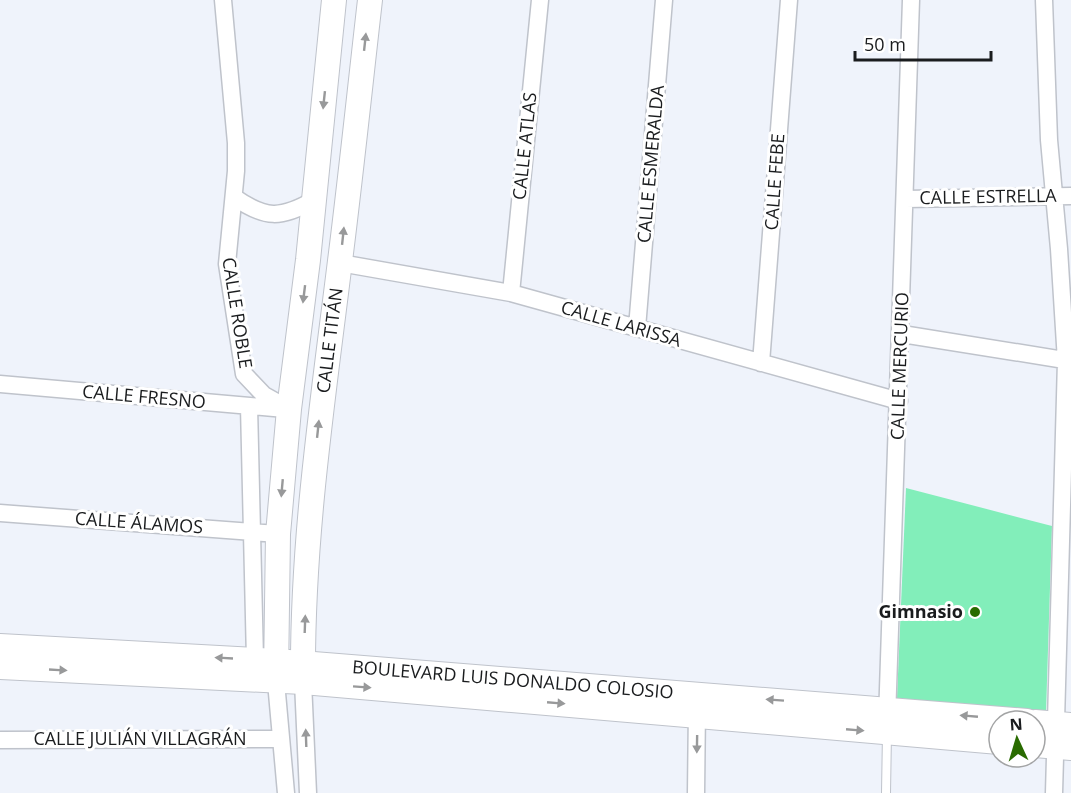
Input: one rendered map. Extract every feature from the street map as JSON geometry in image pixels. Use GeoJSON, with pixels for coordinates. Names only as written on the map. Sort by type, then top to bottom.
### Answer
{"type":"FeatureCollection","features":[{"type":"Feature","properties":{"kind":"main road","name":"CALLE TITÁN"},"geometry":{"type":"LineString","coordinates":[[269,667],[289,409],[314,200],[334,0]]}},
{"type":"Feature","properties":{"kind":"main road","name":"CALLE TITÁN"},"geometry":{"type":"LineString","coordinates":[[303,673],[308,536],[319,420],[340,263],[370,0]]}},
{"type":"Feature","properties":{"kind":"main road","name":"BOULEVARD LUIS DONALDO COLOSIO"},"geometry":{"type":"LineString","coordinates":[[0,646],[887,721],[987,721]]}},
{"type":"Feature","properties":{"kind":"main road","name":"BOULEVARD LUIS DONALDO COLOSIO"},"geometry":{"type":"LineString","coordinates":[[0,667],[269,667]]}},
{"type":"Feature","properties":{"kind":"main road","name":"BOULEVARD LUIS DONALDO COLOSIO"},"geometry":{"type":"LineString","coordinates":[[887,721],[987,740]]}},
{"type":"Feature","properties":{"kind":"street","name":"CALLE ROBLE"},"geometry":{"type":"LineString","coordinates":[[223,0],[236,143],[234,197],[227,264],[244,374],[264,395],[289,409]]}},
{"type":"Feature","properties":{"kind":"street","name":"CALLE ATLAS"},"geometry":{"type":"LineString","coordinates":[[511,293],[540,0]]}},
{"type":"Feature","properties":{"kind":"street","name":"CALLE ESMERALDA"},"geometry":{"type":"LineString","coordinates":[[637,328],[664,0]]}},
{"type":"Feature","properties":{"kind":"street","name":"CALLE FEBE"},"geometry":{"type":"LineString","coordinates":[[760,363],[789,0]]}},
{"type":"Feature","properties":{"kind":"street","name":"CALLE MERCURIO"},"geometry":{"type":"LineString","coordinates":[[887,721],[902,334],[911,0]]}},
{"type":"Feature","properties":{"kind":"street"},"geometry":{"type":"LineString","coordinates":[[1044,0],[1049,140],[1068,361],[1053,735],[1054,793]]}},
{"type":"Feature","properties":{"kind":"street","name":"CALLE ESTRELLA"},"geometry":{"type":"LineString","coordinates":[[906,199],[1071,196]]}},
{"type":"Feature","properties":{"kind":"street"},"geometry":{"type":"LineString","coordinates":[[234,197],[251,209],[273,215],[294,212],[314,200]]}},
{"type":"Feature","properties":{"kind":"street","name":"CALLE LARISSA"},"geometry":{"type":"LineString","coordinates":[[340,263],[511,293],[899,401]]}},
{"type":"Feature","properties":{"kind":"street"},"geometry":{"type":"LineString","coordinates":[[902,334],[1068,361]]}},
{"type":"Feature","properties":{"kind":"street","name":"CALLE FRESNO"},"geometry":{"type":"LineString","coordinates":[[0,384],[289,409]]}},
{"type":"Feature","properties":{"kind":"street"},"geometry":{"type":"LineString","coordinates":[[249,406],[250,532],[286,793]]}},
{"type":"Feature","properties":{"kind":"street","name":"CALLE ÁLAMOS"},"geometry":{"type":"LineString","coordinates":[[0,513],[278,534]]}},
{"type":"Feature","properties":{"kind":"street"},"geometry":{"type":"LineString","coordinates":[[303,673],[308,793]]}},
{"type":"Feature","properties":{"kind":"street"},"geometry":{"type":"LineString","coordinates":[[696,793],[697,705]]}},
{"type":"Feature","properties":{"kind":"street","name":"CALLE JULIÁN VILLAGRÁN"},"geometry":{"type":"LineString","coordinates":[[0,740],[280,739]]}},
{"type":"Feature","properties":{"kind":"lane"},"geometry":{"type":"LineString","coordinates":[[886,793],[887,721]]}},
{"type":"Feature","properties":{"kind":"green space","name":"Gimnasio"},"geometry":{"type":"Polygon","coordinates":[[[906,488],[1052,526],[1046,709],[1014,709],[897,698],[906,488]]]}},
{"type":"Feature","properties":{"kind":"place","name":"Gimnasio"},"geometry":{"type":"Point","coordinates":[975,612]}}]}
